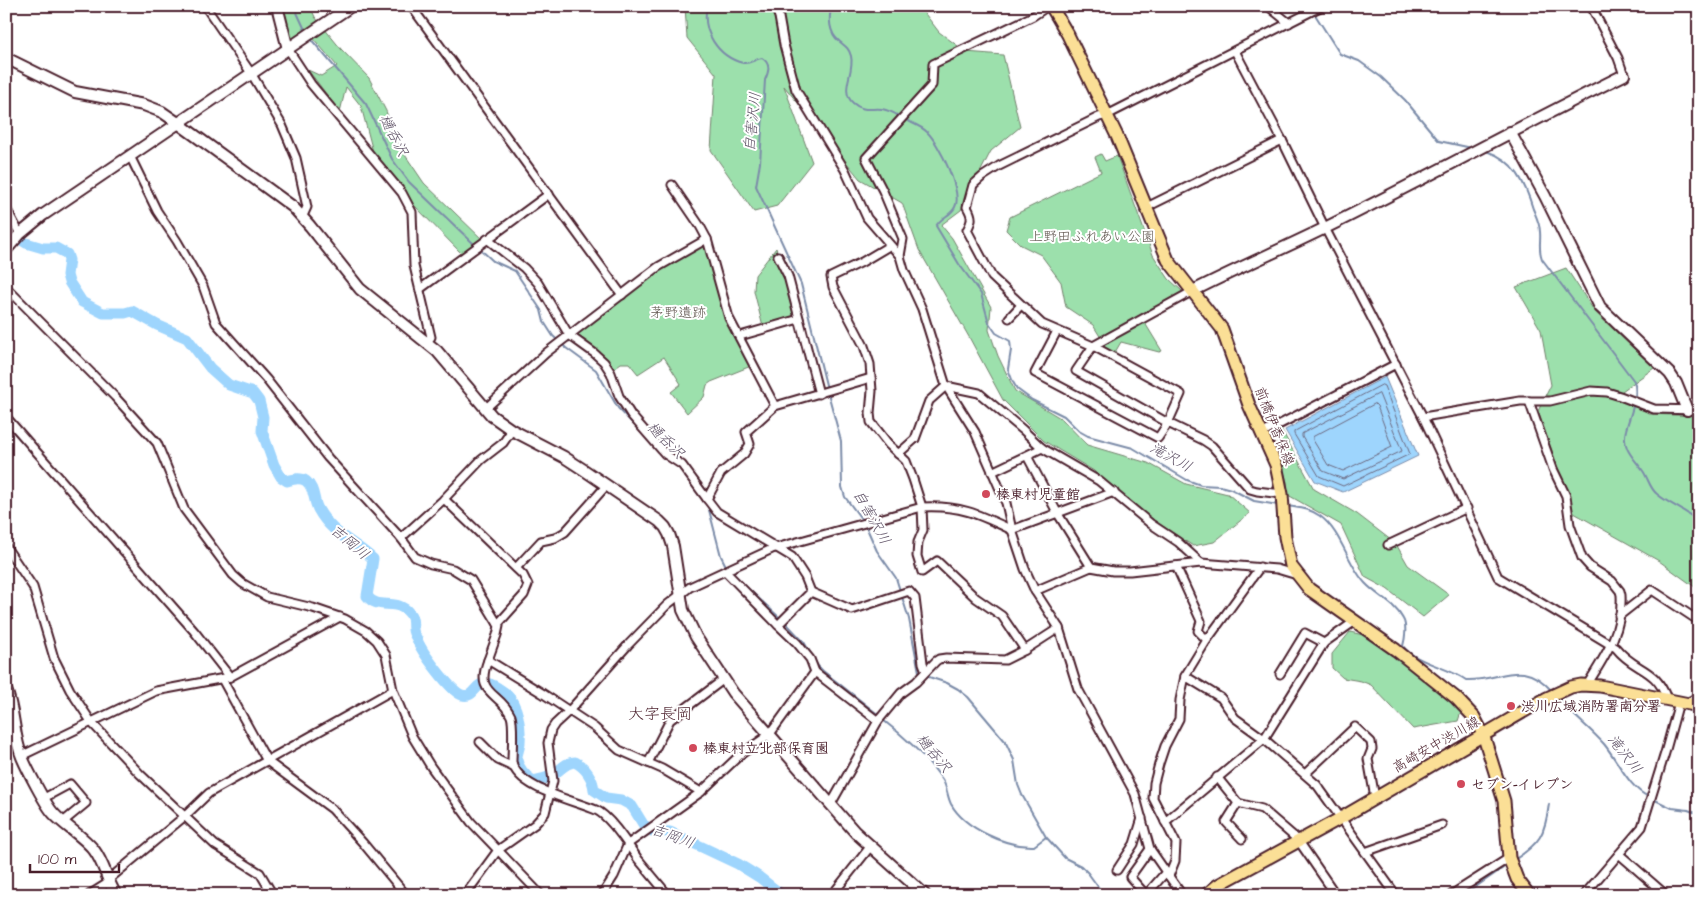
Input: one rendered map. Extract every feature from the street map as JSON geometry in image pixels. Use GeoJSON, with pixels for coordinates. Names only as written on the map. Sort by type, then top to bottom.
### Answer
{"type":"FeatureCollection","features":[{"type":"Feature","properties":{"kind":"main road","name":"前橋伊香保線"},"geometry":{"type":"LineString","coordinates":[[1049,6],[1068,35],[1107,114],[1168,260],[1222,329],[1249,405],[1276,465],[1291,566],[1309,589],[1396,650],[1463,704],[1474,718],[1483,734],[1504,801],[1508,858],[1517,879],[1529,895]]}},
{"type":"Feature","properties":{"kind":"main road","name":"高崎安中渋川線"},"geometry":{"type":"LineString","coordinates":[[1206,895],[1218,885],[1341,818],[1483,734],[1563,690],[1587,685],[1600,686],[1688,703]]}},
{"type":"Feature","properties":{"kind":"street"},"geometry":{"type":"LineString","coordinates":[[205,6],[251,73],[282,125],[296,158],[307,207],[302,218]]}},
{"type":"Feature","properties":{"kind":"street"},"geometry":{"type":"LineString","coordinates":[[277,6],[288,49],[312,84],[402,194],[412,212],[414,266],[431,337],[427,342]]}},
{"type":"Feature","properties":{"kind":"street"},"geometry":{"type":"LineString","coordinates":[[6,250],[20,234],[43,215],[351,6]]}},
{"type":"Feature","properties":{"kind":"street"},"geometry":{"type":"LineString","coordinates":[[411,6],[622,295]]}},
{"type":"Feature","properties":{"kind":"street"},"geometry":{"type":"LineString","coordinates":[[775,6],[796,90],[845,170],[868,218],[889,246],[900,256]]}},
{"type":"Feature","properties":{"kind":"street"},"geometry":{"type":"LineString","coordinates":[[1049,6],[932,64],[932,86],[866,158],[904,239],[900,256],[904,270],[922,309],[946,386],[975,432],[1006,503],[1012,530],[1025,569],[1035,591],[1059,628],[1078,689],[1135,794],[1150,849],[1182,895]]}},
{"type":"Feature","properties":{"kind":"street"},"geometry":{"type":"LineString","coordinates":[[1268,6],[1289,23]]}},
{"type":"Feature","properties":{"kind":"street"},"geometry":{"type":"LineString","coordinates":[[1057,331],[1035,373],[1158,438],[1168,423],[1181,394],[1093,346],[1042,324],[992,277],[967,230],[972,220],[967,207],[974,185],[982,176],[999,166],[1236,51],[1322,6]]}},
{"type":"Feature","properties":{"kind":"street"},"geometry":{"type":"LineString","coordinates":[[1282,496],[1250,489],[1212,446],[1076,371],[1093,346],[1193,291],[1325,228],[1624,75],[1618,58],[1591,6]]}},
{"type":"Feature","properties":{"kind":"street"},"geometry":{"type":"LineString","coordinates":[[1236,51],[1423,417],[1498,577],[1612,646],[1632,663],[1655,677],[1662,685],[1667,699]]}},
{"type":"Feature","properties":{"kind":"street"},"geometry":{"type":"LineString","coordinates":[[6,58],[75,92],[144,105],[162,112],[178,123],[292,208],[360,289],[427,342],[485,409],[512,430],[564,457],[659,521],[669,534],[673,546],[683,610],[691,627],[733,693],[842,819],[870,847],[925,895]]}},
{"type":"Feature","properties":{"kind":"street"},"geometry":{"type":"LineString","coordinates":[[1510,132],[1545,196],[1600,307],[1670,374],[1676,383],[1687,410]]}},
{"type":"Feature","properties":{"kind":"street"},"geometry":{"type":"LineString","coordinates":[[1147,207],[1282,140]]}},
{"type":"Feature","properties":{"kind":"street"},"geometry":{"type":"LineString","coordinates":[[130,156],[157,211],[203,286],[216,323],[266,379],[328,458],[401,538],[415,557],[431,564],[453,569],[471,580],[499,626],[483,672],[486,689],[504,706],[511,716],[513,767]]}},
{"type":"Feature","properties":{"kind":"street"},"geometry":{"type":"LineString","coordinates":[[672,185],[707,239],[729,318],[775,406]]}},
{"type":"Feature","properties":{"kind":"street"},"geometry":{"type":"LineString","coordinates":[[420,289],[549,194]]}},
{"type":"Feature","properties":{"kind":"street"},"geometry":{"type":"LineString","coordinates":[[6,208],[20,234]]}},
{"type":"Feature","properties":{"kind":"street"},"geometry":{"type":"LineString","coordinates":[[485,409],[546,353],[569,335],[658,267],[707,239]]}},
{"type":"Feature","properties":{"kind":"street"},"geometry":{"type":"LineString","coordinates":[[487,240],[524,268],[538,283],[569,335],[604,362],[612,373],[619,396],[628,411],[665,454],[682,465],[717,512],[743,529],[780,548],[792,557],[806,577],[811,592],[852,610],[909,591],[916,598],[926,671]]}},
{"type":"Feature","properties":{"kind":"street"},"geometry":{"type":"LineString","coordinates":[[889,246],[831,277],[839,301],[864,346],[870,364],[872,391],[871,422],[906,461],[922,507],[923,530],[918,542],[917,556],[922,572],[937,561],[976,598],[1002,616],[1025,650]]}},
{"type":"Feature","properties":{"kind":"street"},"geometry":{"type":"LineString","coordinates":[[778,256],[788,276],[820,394]]}},
{"type":"Feature","properties":{"kind":"street"},"geometry":{"type":"LineString","coordinates":[[6,287],[115,397],[157,443],[184,509],[232,575],[248,587],[267,597],[340,617],[366,631],[377,641],[386,655],[393,690],[412,736],[431,767],[471,822],[541,895]]}},
{"type":"Feature","properties":{"kind":"street"},"geometry":{"type":"LineString","coordinates":[[1009,318],[1021,305]]}},
{"type":"Feature","properties":{"kind":"street"},"geometry":{"type":"LineString","coordinates":[[740,336],[799,319]]}},
{"type":"Feature","properties":{"kind":"street"},"geometry":{"type":"LineString","coordinates":[[1263,433],[1396,364]]}},
{"type":"Feature","properties":{"kind":"street"},"geometry":{"type":"LineString","coordinates":[[707,499],[720,473],[744,454],[750,444],[746,432],[775,406],[871,378]]}},
{"type":"Feature","properties":{"kind":"street"},"geometry":{"type":"LineString","coordinates":[[946,386],[979,393],[1042,448],[1099,481],[1114,492],[1131,509],[1178,542],[1201,564]]}},
{"type":"Feature","properties":{"kind":"street"},"geometry":{"type":"LineString","coordinates":[[898,454],[915,439],[929,401],[946,386]]}},
{"type":"Feature","properties":{"kind":"street"},"geometry":{"type":"LineString","coordinates":[[1423,417],[1520,400],[1550,401],[1591,391],[1607,392],[1654,409],[1699,410]]}},
{"type":"Feature","properties":{"kind":"street"},"geometry":{"type":"LineString","coordinates":[[1529,401],[1553,469],[1566,496],[1570,525],[1582,558],[1590,567],[1612,581],[1620,591],[1622,602],[1619,624],[1612,646],[1587,685]]}},
{"type":"Feature","properties":{"kind":"street"},"geometry":{"type":"LineString","coordinates":[[6,417],[188,624],[230,676]]}},
{"type":"Feature","properties":{"kind":"street"},"geometry":{"type":"LineString","coordinates":[[401,538],[444,499],[481,460],[503,443],[512,430]]}},
{"type":"Feature","properties":{"kind":"street"},"geometry":{"type":"LineString","coordinates":[[992,472],[1042,448]]}},
{"type":"Feature","properties":{"kind":"street"},"geometry":{"type":"LineString","coordinates":[[1027,456],[1058,514],[1091,567]]}},
{"type":"Feature","properties":{"kind":"street"},"geometry":{"type":"LineString","coordinates":[[516,568],[541,541],[555,538],[565,532],[606,486]]}},
{"type":"Feature","properties":{"kind":"street"},"geometry":{"type":"LineString","coordinates":[[467,894],[498,850],[535,824],[545,813],[553,781],[548,743],[551,730],[555,724],[667,605],[690,587],[726,572],[756,556],[922,507],[942,506],[974,512],[1012,530],[1114,492]]}},
{"type":"Feature","properties":{"kind":"street"},"geometry":{"type":"LineString","coordinates":[[444,499],[523,575],[528,585],[524,595],[498,624]]}},
{"type":"Feature","properties":{"kind":"street"},"geometry":{"type":"LineString","coordinates":[[1388,544],[1467,508]]}},
{"type":"Feature","properties":{"kind":"street"},"geometry":{"type":"LineString","coordinates":[[6,547],[33,588],[54,658],[70,690],[92,723],[140,774],[215,846],[260,873],[273,895]]}},
{"type":"Feature","properties":{"kind":"street"},"geometry":{"type":"LineString","coordinates":[[1035,591],[1091,567],[1114,571],[1130,571],[1201,564],[1260,567],[1277,569],[1297,575]]}},
{"type":"Feature","properties":{"kind":"street"},"geometry":{"type":"LineString","coordinates":[[1176,566],[1201,622],[1198,631],[1208,640]]}},
{"type":"Feature","properties":{"kind":"street"},"geometry":{"type":"LineString","coordinates":[[1150,849],[1130,877],[1146,895],[1168,874],[1175,862],[1176,843],[1153,798],[1154,784],[1165,746],[1179,719],[1180,700],[1186,676],[1208,640],[1260,567]]}},
{"type":"Feature","properties":{"kind":"street"},"geometry":{"type":"LineString","coordinates":[[726,572],[796,642],[810,658],[815,672],[878,720]]}},
{"type":"Feature","properties":{"kind":"street"},"geometry":{"type":"LineString","coordinates":[[1620,616],[1652,590],[1699,621]]}},
{"type":"Feature","properties":{"kind":"street"},"geometry":{"type":"LineString","coordinates":[[778,625],[811,592]]}},
{"type":"Feature","properties":{"kind":"street"},"geometry":{"type":"LineString","coordinates":[[21,756],[156,692],[230,676],[340,617]]}},
{"type":"Feature","properties":{"kind":"street"},"geometry":{"type":"LineString","coordinates":[[1164,822],[1264,739],[1324,643],[1355,621]]}},
{"type":"Feature","properties":{"kind":"street"},"geometry":{"type":"LineString","coordinates":[[830,804],[878,720],[901,693],[939,658],[1005,660],[1025,650],[1059,628]]}},
{"type":"Feature","properties":{"kind":"street"},"geometry":{"type":"LineString","coordinates":[[1280,674],[1305,633],[1324,643]]}},
{"type":"Feature","properties":{"kind":"street"},"geometry":{"type":"LineString","coordinates":[[488,660],[595,728],[618,750],[648,763],[702,792]]}},
{"type":"Feature","properties":{"kind":"street"},"geometry":{"type":"LineString","coordinates":[[602,895],[614,876],[628,844],[702,792],[740,755],[770,734],[815,672]]}},
{"type":"Feature","properties":{"kind":"street"},"geometry":{"type":"LineString","coordinates":[[1186,676],[1221,698],[1235,718],[1264,739],[1317,784],[1396,895]]}},
{"type":"Feature","properties":{"kind":"street"},"geometry":{"type":"LineString","coordinates":[[222,679],[267,761],[332,809],[406,895]]}},
{"type":"Feature","properties":{"kind":"street"},"geometry":{"type":"LineString","coordinates":[[648,763],[670,720],[724,679]]}},
{"type":"Feature","properties":{"kind":"street"},"geometry":{"type":"LineString","coordinates":[[6,690],[11,704],[21,756],[54,814],[95,851],[108,882],[116,895]]}},
{"type":"Feature","properties":{"kind":"street"},"geometry":{"type":"LineString","coordinates":[[88,895],[108,882],[209,794],[393,690]]}},
{"type":"Feature","properties":{"kind":"street"},"geometry":{"type":"LineString","coordinates":[[1584,895],[1642,827],[1654,789],[1688,703],[1699,696]]}},
{"type":"Feature","properties":{"kind":"street"},"geometry":{"type":"LineString","coordinates":[[1305,774],[1355,726],[1371,742],[1372,749],[1368,759],[1375,798]]}},
{"type":"Feature","properties":{"kind":"street"},"geometry":{"type":"LineString","coordinates":[[480,742],[498,760],[513,767],[521,778],[559,798],[598,810],[619,832],[668,895]]}},
{"type":"Feature","properties":{"kind":"street"},"geometry":{"type":"LineString","coordinates":[[1217,778],[1238,803],[1262,809],[1298,840],[1336,895]]}},
{"type":"Feature","properties":{"kind":"street"},"geometry":{"type":"LineString","coordinates":[[44,798],[70,784],[86,803],[63,822]]}},
{"type":"Feature","properties":{"kind":"street"},"geometry":{"type":"LineString","coordinates":[[1238,803],[1226,822],[1242,839]]}},
{"type":"Feature","properties":{"kind":"street"},"geometry":{"type":"LineString","coordinates":[[1117,870],[1134,844],[1142,818]]}},
{"type":"Feature","properties":{"kind":"street"},"geometry":{"type":"LineString","coordinates":[[1365,852],[1442,825]]}},
{"type":"Feature","properties":{"kind":"street"},"geometry":{"type":"LineString","coordinates":[[832,895],[870,847]]}},
{"type":"Feature","properties":{"kind":"street"},"geometry":{"type":"LineString","coordinates":[[1619,854],[1666,895]]}},
{"type":"Feature","properties":{"kind":"street"},"geometry":{"type":"LineString","coordinates":[[1451,895],[1508,858]]}},
{"type":"Feature","properties":{"kind":"green space"},"geometry":{"type":"Polygon","coordinates":[[[282,6],[310,6],[315,17],[341,49],[369,78],[386,111],[397,143],[424,183],[484,241],[461,253],[413,204],[373,152],[361,106],[346,87],[340,112],[308,70],[321,76],[337,66],[306,30],[290,42],[282,6]]]}},
{"type":"Feature","properties":{"kind":"green space"},"geometry":{"type":"Polygon","coordinates":[[[685,6],[919,6],[939,32],[966,52],[1003,55],[1020,127],[991,151],[961,210],[941,225],[952,238],[991,307],[989,330],[998,356],[1015,391],[1062,419],[1087,445],[1148,463],[1186,484],[1228,494],[1250,513],[1214,542],[1193,546],[1140,511],[1104,482],[1094,471],[1044,441],[1003,400],[919,250],[902,203],[860,179],[784,86],[812,162],[777,206],[754,212],[711,150],[716,74],[687,38],[685,6]]]}},
{"type":"Feature","properties":{"kind":"green space","name":"上野田ふれあい公園"},"geometry":{"type":"Polygon","coordinates":[[[1101,154],[1105,161],[1117,156],[1153,255],[1169,279],[1182,291],[1181,294],[1140,315],[1162,351],[1159,352],[1121,342],[1114,354],[1098,346],[1101,338],[1093,325],[1066,307],[1061,282],[1041,255],[1021,245],[1006,230],[1010,217],[1101,172],[1095,157],[1101,154]]]}},
{"type":"Feature","properties":{"kind":"green space","name":"茅野遺跡"},"geometry":{"type":"Polygon","coordinates":[[[705,244],[727,317],[751,366],[711,382],[707,385],[704,397],[687,413],[671,392],[681,384],[664,357],[638,374],[629,363],[621,363],[613,369],[575,336],[575,333],[658,269],[705,244]]]}},
{"type":"Feature","properties":{"kind":"green space"},"geometry":{"type":"Polygon","coordinates":[[[776,248],[787,277],[796,316],[795,318],[763,327],[754,291],[755,275],[776,248]]]}},
{"type":"Feature","properties":{"kind":"green space"},"geometry":{"type":"Polygon","coordinates":[[[1566,268],[1595,312],[1654,368],[1622,391],[1649,414],[1699,416],[1699,590],[1659,561],[1574,513],[1538,411],[1551,385],[1541,330],[1516,287],[1566,268]]]}},
{"type":"Feature","properties":{"kind":"green space"},"geometry":{"type":"Polygon","coordinates":[[[1280,427],[1314,489],[1357,514],[1396,544],[1408,565],[1449,595],[1423,617],[1387,589],[1365,577],[1341,525],[1288,495],[1287,482],[1277,449],[1280,427]]]}},
{"type":"Feature","properties":{"kind":"green space"},"geometry":{"type":"Polygon","coordinates":[[[1350,632],[1381,639],[1461,712],[1458,721],[1413,729],[1371,685],[1343,678],[1332,668],[1332,654],[1350,632]]]}},
{"type":"Feature","properties":{"kind":"water"},"geometry":{"type":"Polygon","coordinates":[[[1385,377],[1418,456],[1343,492],[1315,481],[1285,430],[1385,377]]]}},
{"type":"Feature","properties":{"kind":"waterway","name":"樋呑沢"},"geometry":{"type":"LineString","coordinates":[[294,6],[306,32]]}},
{"type":"Feature","properties":{"kind":"waterway","name":"自害沢川"},"geometry":{"type":"LineString","coordinates":[[707,6],[706,15],[709,33],[719,49],[734,60],[743,63],[762,58],[768,65],[765,80],[760,163],[756,186],[801,284],[827,389]]}},
{"type":"Feature","properties":{"kind":"waterway","name":"滝沢川"},"geometry":{"type":"LineString","coordinates":[[832,6],[830,15],[831,30],[836,38],[848,49],[851,56],[852,62],[847,87],[849,98],[860,108],[884,109],[899,116]]}},
{"type":"Feature","properties":{"kind":"waterway"},"geometry":{"type":"LineString","coordinates":[[1314,13],[1340,54],[1359,61],[1381,77],[1405,100],[1439,141],[1472,148]]}},
{"type":"Feature","properties":{"kind":"waterway","name":"樋呑沢"},"geometry":{"type":"LineString","coordinates":[[310,38],[366,104],[392,159],[409,182],[475,245]]}},
{"type":"Feature","properties":{"kind":"waterway","name":"滝沢川"},"geometry":{"type":"LineString","coordinates":[[904,119],[927,132],[938,146],[948,168],[953,180],[957,200],[953,210],[936,226],[959,264],[981,294],[989,323],[996,333],[1010,341],[1011,350],[1008,369],[1017,389],[1032,400],[1064,416],[1079,431],[1088,436],[1133,448],[1187,480],[1201,485],[1220,486],[1231,489],[1254,501],[1278,505]]}},
{"type":"Feature","properties":{"kind":"waterway"},"geometry":{"type":"LineString","coordinates":[[1486,151],[1496,155],[1512,166],[1526,190],[1539,223],[1542,259],[1634,381],[1635,399],[1625,436],[1629,452],[1655,492],[1699,522]]}},
{"type":"Feature","properties":{"kind":"waterway","name":"吉岡川"},"geometry":{"type":"LineString","coordinates":[[6,230],[26,243],[43,248],[56,248],[67,254],[69,260],[67,275],[69,282],[82,302],[103,313],[125,313],[132,311],[157,325],[187,338],[210,368],[229,385],[253,393],[259,401],[263,417],[262,431],[274,465],[281,477],[287,481],[295,479],[306,481],[311,487],[316,506],[330,526],[373,559],[367,596],[377,603],[399,606],[410,614],[414,633],[419,644],[444,679],[457,692],[467,695],[484,683],[498,688],[511,699],[516,710],[520,730],[517,760],[521,770],[528,777],[533,781],[544,779],[553,775],[568,763],[575,762],[588,773],[594,790],[606,798],[621,800],[632,806],[643,824],[652,831],[670,832],[738,864],[782,895]]}},
{"type":"Feature","properties":{"kind":"waterway","name":"樋呑沢"},"geometry":{"type":"LineString","coordinates":[[479,248],[493,261],[515,271],[541,310],[544,322],[553,336],[596,370],[618,408],[655,447]]}},
{"type":"Feature","properties":{"kind":"waterway","name":"自害沢川"},"geometry":{"type":"LineString","coordinates":[[828,393],[841,441],[842,487],[845,497],[862,520]]}},
{"type":"Feature","properties":{"kind":"waterway","name":"樋呑沢"},"geometry":{"type":"LineString","coordinates":[[708,506],[721,556],[727,568]]}},
{"type":"Feature","properties":{"kind":"waterway","name":"滝沢川"},"geometry":{"type":"LineString","coordinates":[[1288,506],[1312,511],[1334,530],[1359,576],[1370,588],[1400,613],[1405,625],[1403,646],[1416,657],[1466,680],[1478,680],[1510,673],[1520,673],[1530,675],[1541,681],[1552,691]]}},
{"type":"Feature","properties":{"kind":"waterway","name":"自害沢川"},"geometry":{"type":"LineString","coordinates":[[865,524],[877,551],[896,578],[909,619],[919,672],[947,683],[968,697],[1005,741],[1014,760],[1018,785],[1022,795],[1046,837],[1065,858],[1081,866],[1104,895]]}},
{"type":"Feature","properties":{"kind":"waterway","name":"樋呑沢"},"geometry":{"type":"LineString","coordinates":[[737,578],[781,619]]}},
{"type":"Feature","properties":{"kind":"waterway","name":"樋呑沢"},"geometry":{"type":"LineString","coordinates":[[785,622],[804,642],[823,671],[880,716]]}},
{"type":"Feature","properties":{"kind":"waterway","name":"滝沢川"},"geometry":{"type":"LineString","coordinates":[[1558,698],[1604,744],[1630,781],[1649,797]]}},
{"type":"Feature","properties":{"kind":"waterway","name":"樋呑沢"},"geometry":{"type":"LineString","coordinates":[[883,720],[915,747],[929,762],[944,782],[951,804],[957,813],[976,829],[1000,840],[1023,846],[1034,846],[1046,837]]}},
{"type":"Feature","properties":{"kind":"waterway","name":"滝沢川"},"geometry":{"type":"LineString","coordinates":[[1653,799],[1672,808],[1688,810],[1699,814]]}},
{"type":"Feature","properties":{"kind":"waterway"},"geometry":{"type":"LineString","coordinates":[[1514,860],[1530,848],[1540,837],[1546,823],[1549,804]]}},
{"type":"Feature","properties":{"kind":"waterway"},"geometry":{"type":"LineString","coordinates":[[1464,895],[1506,866]]}},
{"type":"Feature","properties":{"kind":"place","name":"榛東村児童館"},"geometry":{"type":"Point","coordinates":[986,494]}},
{"type":"Feature","properties":{"kind":"place","name":"渋川広域消防署南分署"},"geometry":{"type":"Point","coordinates":[1511,706]}},
{"type":"Feature","properties":{"kind":"place","name":"榛東村立北部保育園"},"geometry":{"type":"Point","coordinates":[693,748]}},
{"type":"Feature","properties":{"kind":"place","name":"セブン-イレブン"},"geometry":{"type":"Point","coordinates":[1461,784]}},
{"type":"Feature","properties":{"kind":"district","name":"大字長岡"},"geometry":{"type":"Point","coordinates":[660,713]}}]}
